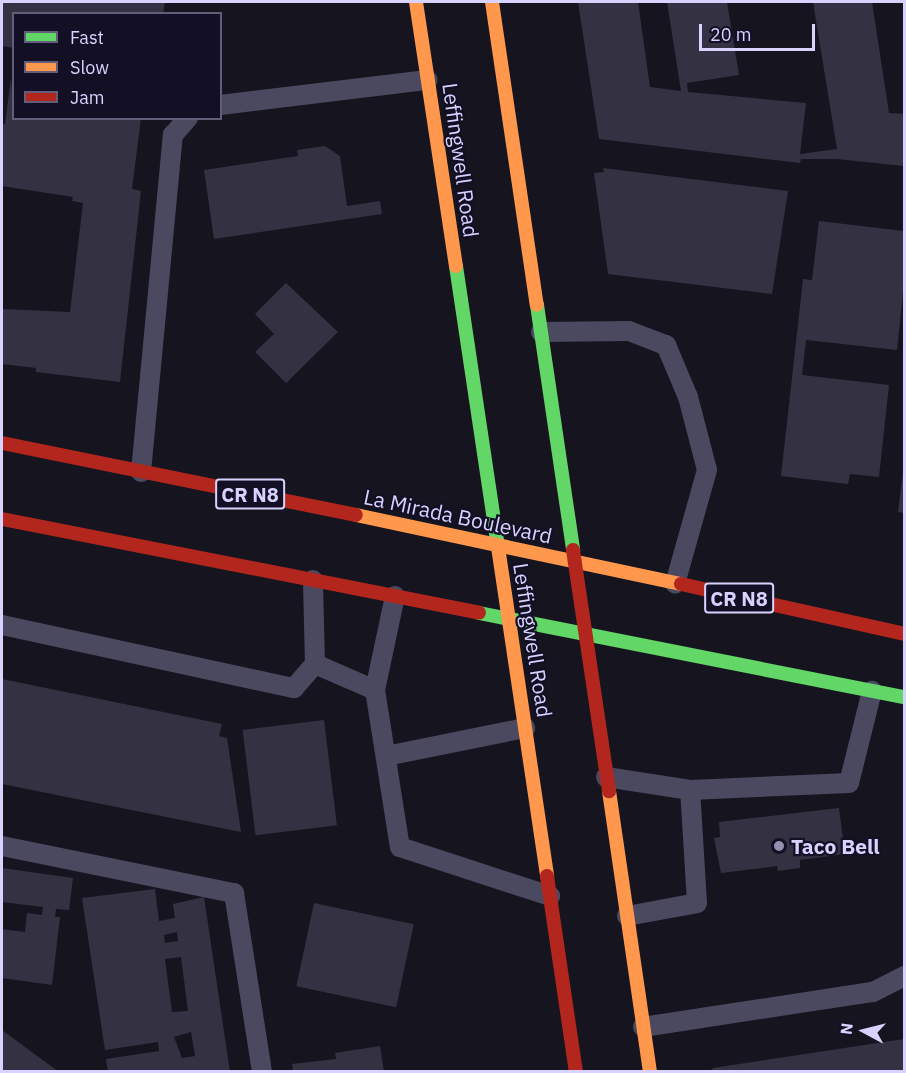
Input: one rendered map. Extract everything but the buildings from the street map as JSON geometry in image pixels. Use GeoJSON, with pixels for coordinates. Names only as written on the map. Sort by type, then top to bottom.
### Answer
{"type":"FeatureCollection","features":[{"type":"Feature","properties":{"kind":"main road","name":"Leffingwell Road"},"geometry":{"type":"LineString","coordinates":[[416,2],[576,1071]]}},
{"type":"Feature","properties":{"kind":"main road"},"geometry":{"type":"LineString","coordinates":[[492,2],[650,1071]]}},
{"type":"Feature","properties":{"kind":"main road","name":"La Mirada Boulevard"},"geometry":{"type":"LineString","coordinates":[[2,443],[497,547],[574,560],[904,634]]}},
{"type":"Feature","properties":{"kind":"main road"},"geometry":{"type":"LineString","coordinates":[[2,519],[585,632],[904,697]]}},
{"type":"Feature","properties":{"kind":"lane"},"geometry":{"type":"LineString","coordinates":[[222,105],[428,80]]}},
{"type":"Feature","properties":{"kind":"lane"},"geometry":{"type":"LineString","coordinates":[[141,472],[173,135],[186,120]]}},
{"type":"Feature","properties":{"kind":"lane"},"geometry":{"type":"LineString","coordinates":[[540,332],[629,331],[666,345],[688,397],[707,471],[675,584]]}},
{"type":"Feature","properties":{"kind":"lane"},"geometry":{"type":"LineString","coordinates":[[2,625],[294,688],[315,664],[313,580]]}},
{"type":"Feature","properties":{"kind":"lane"},"geometry":{"type":"LineString","coordinates":[[395,596],[375,690],[400,848],[550,896]]}},
{"type":"Feature","properties":{"kind":"lane"},"geometry":{"type":"LineString","coordinates":[[315,664],[375,690]]}},
{"type":"Feature","properties":{"kind":"lane"},"geometry":{"type":"LineString","coordinates":[[606,777],[690,790],[849,783],[872,691]]}},
{"type":"Feature","properties":{"kind":"lane"},"geometry":{"type":"LineString","coordinates":[[386,756],[525,728]]}},
{"type":"Feature","properties":{"kind":"lane"},"geometry":{"type":"LineString","coordinates":[[627,916],[697,903],[690,790]]}},
{"type":"Feature","properties":{"kind":"lane"},"geometry":{"type":"LineString","coordinates":[[2,846],[234,893],[262,1071]]}},
{"type":"Feature","properties":{"kind":"lane"},"geometry":{"type":"LineString","coordinates":[[644,1027],[873,992],[904,976]]}},
{"type":"Feature","properties":{"kind":"traffic: fast"},"geometry":{"type":"LineString","coordinates":[[456,266],[498,547]]}},
{"type":"Feature","properties":{"kind":"traffic: fast"},"geometry":{"type":"LineString","coordinates":[[537,305],[573,550]]}},
{"type":"Feature","properties":{"kind":"traffic: fast"},"geometry":{"type":"LineString","coordinates":[[479,613],[904,697]]}},
{"type":"Feature","properties":{"kind":"traffic: slow"},"geometry":{"type":"LineString","coordinates":[[416,2],[456,266]]}},
{"type":"Feature","properties":{"kind":"traffic: slow"},"geometry":{"type":"LineString","coordinates":[[492,2],[537,305]]}},
{"type":"Feature","properties":{"kind":"traffic: slow"},"geometry":{"type":"LineString","coordinates":[[356,515],[681,584]]}},
{"type":"Feature","properties":{"kind":"traffic: slow"},"geometry":{"type":"LineString","coordinates":[[498,547],[547,876]]}},
{"type":"Feature","properties":{"kind":"traffic: slow"},"geometry":{"type":"LineString","coordinates":[[609,791],[650,1072]]}},
{"type":"Feature","properties":{"kind":"traffic: jam"},"geometry":{"type":"LineString","coordinates":[[2,443],[356,515]]}},
{"type":"Feature","properties":{"kind":"traffic: jam"},"geometry":{"type":"LineString","coordinates":[[2,519],[479,613]]}},
{"type":"Feature","properties":{"kind":"traffic: jam"},"geometry":{"type":"LineString","coordinates":[[573,550],[609,791]]}},
{"type":"Feature","properties":{"kind":"traffic: jam"},"geometry":{"type":"LineString","coordinates":[[681,584],[904,634]]}},
{"type":"Feature","properties":{"kind":"traffic: jam"},"geometry":{"type":"LineString","coordinates":[[547,876],[576,1072]]}},
{"type":"Feature","properties":{"kind":"place","name":"Taco Bell"},"geometry":{"type":"Point","coordinates":[779,846]}}]}
